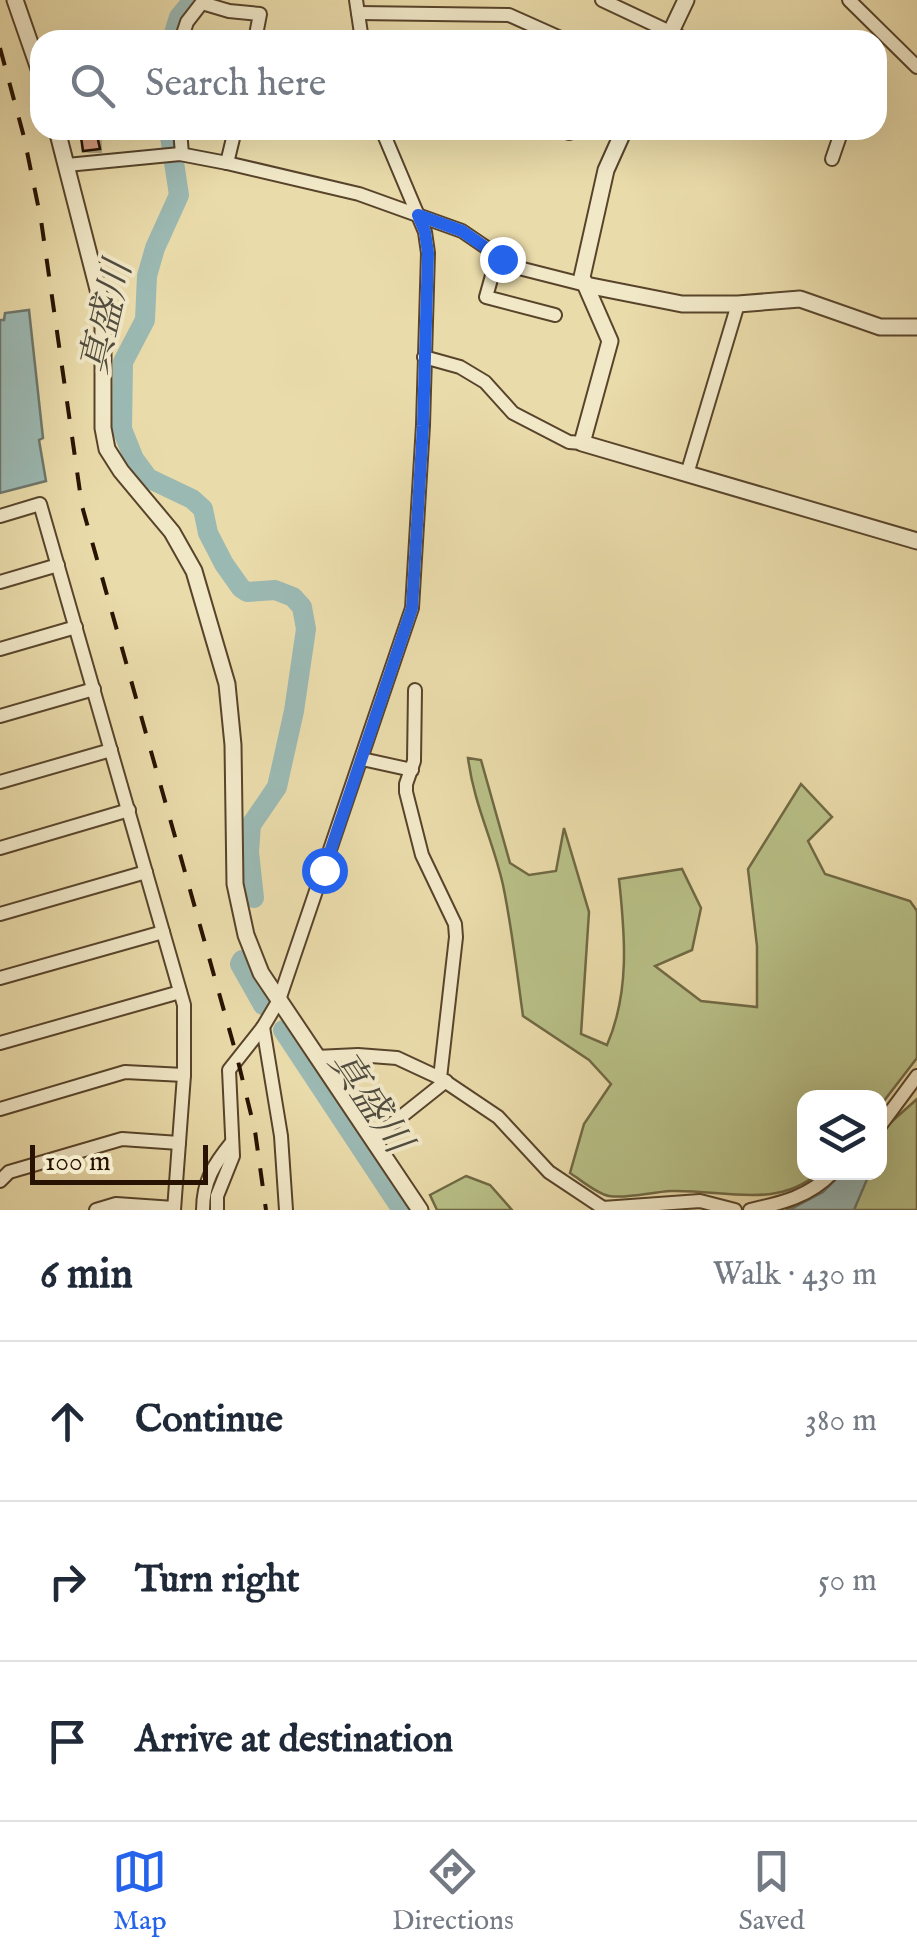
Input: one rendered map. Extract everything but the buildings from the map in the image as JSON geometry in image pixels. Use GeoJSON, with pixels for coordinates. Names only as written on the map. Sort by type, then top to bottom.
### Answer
{"type":"FeatureCollection","features":[{"type":"Feature","properties":{"kind":"street"},"geometry":{"type":"LineString","coordinates":[[15,0],[30,43]]}},
{"type":"Feature","properties":{"kind":"street"},"geometry":{"type":"LineString","coordinates":[[602,0],[623,4],[660,30]]}},
{"type":"Feature","properties":{"kind":"street"},"geometry":{"type":"LineString","coordinates":[[671,30],[686,0]]}},
{"type":"Feature","properties":{"kind":"street"},"geometry":{"type":"LineString","coordinates":[[849,0],[864,7],[877,30]]}},
{"type":"Feature","properties":{"kind":"street"},"geometry":{"type":"LineString","coordinates":[[184,30],[203,2],[228,11],[260,14],[257,30]]}},
{"type":"Feature","properties":{"kind":"street"},"geometry":{"type":"LineString","coordinates":[[357,6],[508,16],[541,30]]}},
{"type":"Feature","properties":{"kind":"street"},"geometry":{"type":"LineString","coordinates":[[887,42],[917,67]]}},
{"type":"Feature","properties":{"kind":"street"},"geometry":{"type":"LineString","coordinates":[[60,140],[104,319],[104,439],[120,472],[185,553],[210,617],[231,712],[234,858],[240,910],[261,973],[420,1210]]}},
{"type":"Feature","properties":{"kind":"street"},"geometry":{"type":"LineString","coordinates":[[180,140],[181,154]]}},
{"type":"Feature","properties":{"kind":"street"},"geometry":{"type":"LineString","coordinates":[[228,163],[233,140]]}},
{"type":"Feature","properties":{"kind":"street"},"geometry":{"type":"LineString","coordinates":[[217,1210],[217,1196],[233,1156],[230,1070],[279,1000],[412,608],[428,253],[425,232],[386,140]]}},
{"type":"Feature","properties":{"kind":"street"},"geometry":{"type":"LineString","coordinates":[[582,443],[610,341],[582,277],[600,192],[620,140]]}},
{"type":"Feature","properties":{"kind":"street"},"geometry":{"type":"LineString","coordinates":[[832,159],[839,140]]}},
{"type":"Feature","properties":{"kind":"street"},"geometry":{"type":"LineString","coordinates":[[67,165],[181,154],[359,194],[462,231],[528,272],[682,304],[800,298],[880,327],[917,327]]}},
{"type":"Feature","properties":{"kind":"street"},"geometry":{"type":"LineString","coordinates":[[502,259],[493,272],[486,297],[555,316]]}},
{"type":"Feature","properties":{"kind":"street"},"geometry":{"type":"LineString","coordinates":[[687,474],[738,304]]}},
{"type":"Feature","properties":{"kind":"street"},"geometry":{"type":"LineString","coordinates":[[424,357],[460,367],[480,378],[514,413],[569,442],[917,542]]}},
{"type":"Feature","properties":{"kind":"street"},"geometry":{"type":"LineString","coordinates":[[0,516],[40,504],[186,1016],[174,1209],[116,1204],[96,1210]]}},
{"type":"Feature","properties":{"kind":"street"},"geometry":{"type":"LineString","coordinates":[[0,582],[58,565]]}},
{"type":"Feature","properties":{"kind":"street"},"geometry":{"type":"LineString","coordinates":[[0,649],[76,627]]}},
{"type":"Feature","properties":{"kind":"street"},"geometry":{"type":"LineString","coordinates":[[0,716],[94,689]]}},
{"type":"Feature","properties":{"kind":"street"},"geometry":{"type":"LineString","coordinates":[[373,1139],[443,1079],[456,937],[451,911],[422,855],[406,792],[412,770],[415,690]]}},
{"type":"Feature","properties":{"kind":"street"},"geometry":{"type":"LineString","coordinates":[[0,782],[111,750]]}},
{"type":"Feature","properties":{"kind":"street"},"geometry":{"type":"LineString","coordinates":[[362,760],[412,770]]}},
{"type":"Feature","properties":{"kind":"street"},"geometry":{"type":"LineString","coordinates":[[0,848],[129,810]]}},
{"type":"Feature","properties":{"kind":"street"},"geometry":{"type":"LineString","coordinates":[[0,914],[146,872]]}},
{"type":"Feature","properties":{"kind":"street"},"geometry":{"type":"LineString","coordinates":[[0,978],[163,932]]}},
{"type":"Feature","properties":{"kind":"street"},"geometry":{"type":"LineString","coordinates":[[0,1044],[180,992]]}},
{"type":"Feature","properties":{"kind":"street"},"geometry":{"type":"LineString","coordinates":[[264,1026],[286,1210]]}},
{"type":"Feature","properties":{"kind":"street"},"geometry":{"type":"LineString","coordinates":[[316,1057],[396,1058],[443,1079],[498,1117],[549,1172],[603,1208],[700,1200],[735,1210]]}},
{"type":"Feature","properties":{"kind":"street"},"geometry":{"type":"LineString","coordinates":[[0,1108],[126,1072],[184,1075]]}},
{"type":"Feature","properties":{"kind":"street"},"geometry":{"type":"LineString","coordinates":[[887,1117],[917,1076]]}},
{"type":"Feature","properties":{"kind":"street"},"geometry":{"type":"LineString","coordinates":[[0,1181],[9,1172],[122,1139],[179,1143]]}},
{"type":"Feature","properties":{"kind":"street"},"geometry":{"type":"LineString","coordinates":[[203,1210],[203,1191],[211,1168],[232,1142]]}},
{"type":"Feature","properties":{"kind":"street"},"geometry":{"type":"LineString","coordinates":[[750,1210],[802,1196],[825,1180]]}},
{"type":"Feature","properties":{"kind":"green space"},"geometry":{"type":"Polygon","coordinates":[[[468,758],[481,760],[510,863],[529,875],[556,871],[564,828],[589,912],[581,1034],[607,1045],[622,984],[624,942],[619,879],[682,869],[701,908],[692,950],[655,966],[701,1001],[757,1007],[757,946],[748,869],[801,784],[832,817],[808,841],[825,874],[910,901],[917,911],[917,1058],[887,1097],[887,1090],[797,1090],[797,1180],[808,1180],[802,1184],[785,1191],[748,1195],[671,1191],[616,1197],[599,1193],[570,1173],[584,1124],[611,1084],[589,1060],[523,1016],[503,885],[468,758]]]}},
{"type":"Feature","properties":{"kind":"green space"},"geometry":{"type":"Polygon","coordinates":[[[917,1099],[917,1210],[787,1210],[828,1180],[887,1180],[887,1126],[917,1099]]]}},
{"type":"Feature","properties":{"kind":"green space"},"geometry":{"type":"Polygon","coordinates":[[[466,1176],[490,1185],[512,1210],[437,1210],[430,1195],[466,1176]]]}},
{"type":"Feature","properties":{"kind":"water"},"geometry":{"type":"Polygon","coordinates":[[[29,310],[46,481],[0,493],[0,320],[4,320],[5,313],[29,310]]]}},
{"type":"Feature","properties":{"kind":"water"},"geometry":{"type":"Polygon","coordinates":[[[835,1180],[867,1180],[854,1210],[789,1210],[823,1192],[835,1180]]]}},
{"type":"Feature","properties":{"kind":"waterway","name":"真盛川"},"geometry":{"type":"LineString","coordinates":[[175,30],[179,17],[193,0]]}},
{"type":"Feature","properties":{"kind":"waterway","name":"真盛川"},"geometry":{"type":"LineString","coordinates":[[171,140],[179,195],[147,276],[145,320],[123,362],[122,429],[134,459],[148,478],[192,499],[203,509],[208,533],[241,588],[247,592],[275,590],[293,597],[302,607],[306,629],[294,711],[277,787],[251,825],[249,852],[254,898]]}},
{"type":"Feature","properties":{"kind":"waterway","name":"真盛川"},"geometry":{"type":"LineString","coordinates":[[242,960],[240,964],[263,1005]]}},
{"type":"Feature","properties":{"kind":"waterway","name":"真盛川"},"geometry":{"type":"LineString","coordinates":[[283,1030],[402,1210]]}},
{"type":"Feature","properties":{"kind":"railway"},"geometry":{"type":"LineString","coordinates":[[0,48],[41,220],[82,506],[237,1057],[255,1131],[266,1210]]}},
{"type":"Feature","properties":{"kind":"route"},"geometry":{"type":"LineString","coordinates":[[324,870],[412,608],[428,253],[418,215],[462,231],[502,259]]}}]}
